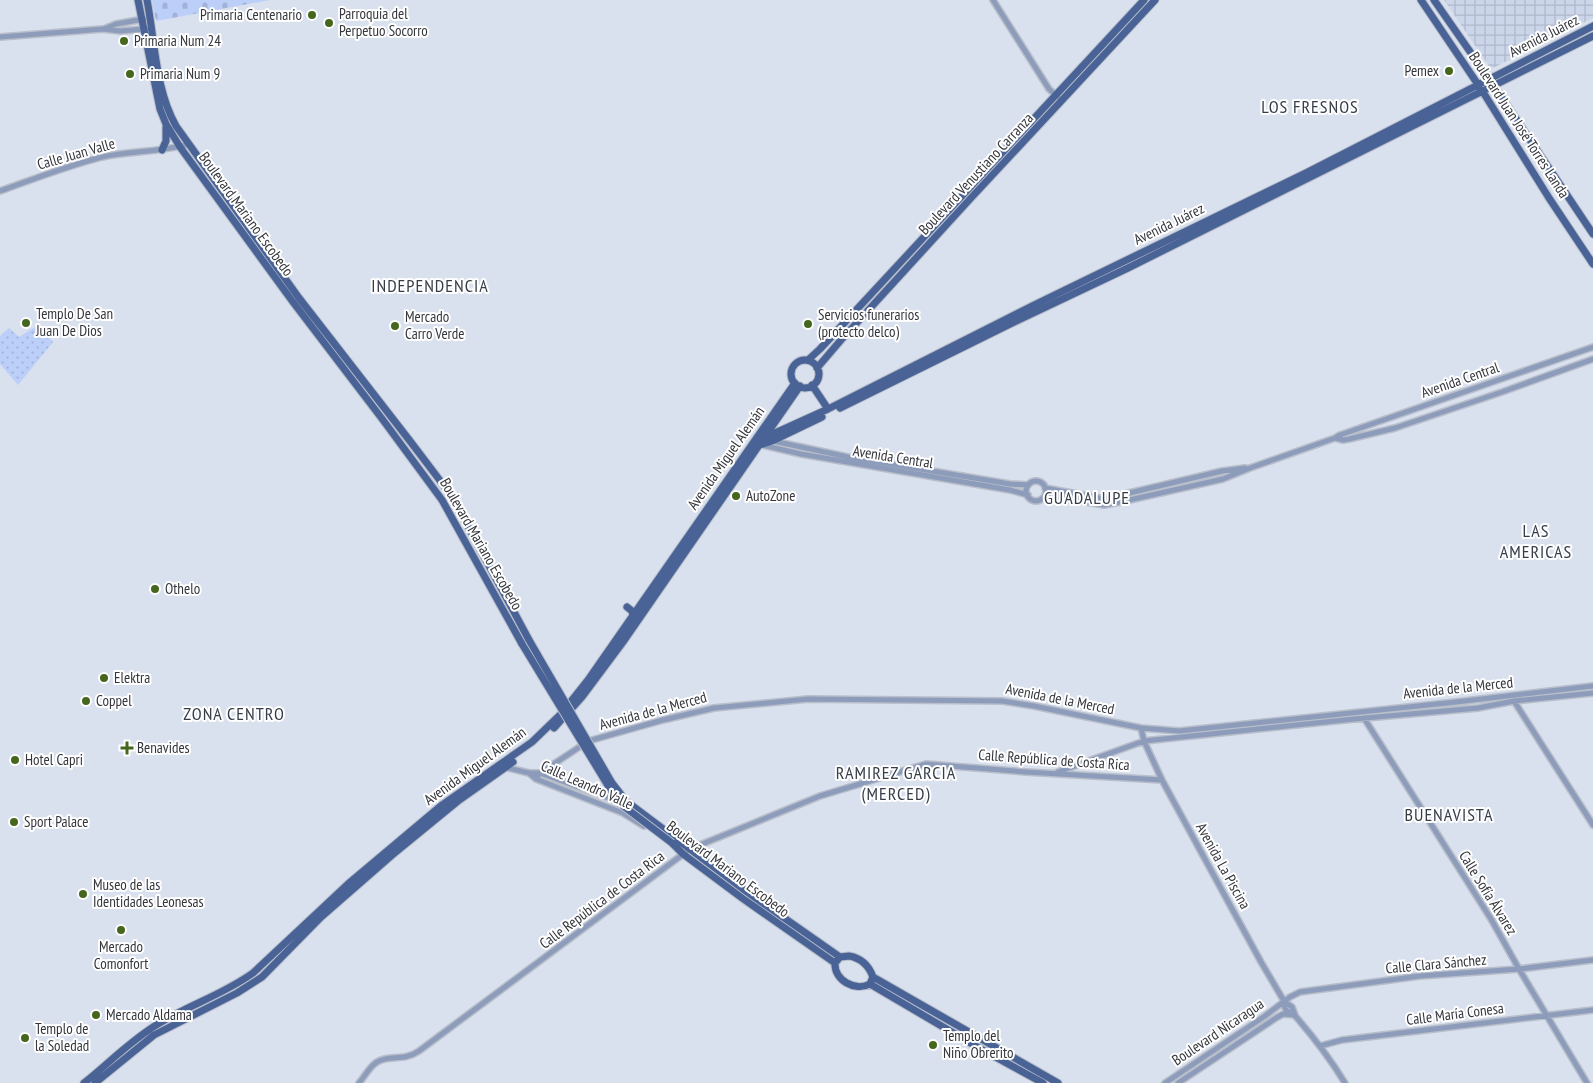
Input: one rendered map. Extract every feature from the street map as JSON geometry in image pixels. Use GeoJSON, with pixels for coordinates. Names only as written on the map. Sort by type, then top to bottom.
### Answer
{"type":"FeatureCollection","features":[{"type":"Feature","properties":{"kind":"main road","name":"Boulevard Mariano Escobedo"},"geometry":{"type":"LineString","coordinates":[[138,0],[154,87],[166,124],[293,302],[442,500],[618,802],[672,843],[747,892],[837,960]]}},
{"type":"Feature","properties":{"kind":"main road","name":"Boulevard Mariano Escobedo"},"geometry":{"type":"LineString","coordinates":[[147,0],[165,100],[172,118],[304,305],[451,496],[525,642],[612,783],[626,801],[687,852]]}},
{"type":"Feature","properties":{"kind":"main road","name":"Boulevard Venustiano Carranza"},"geometry":{"type":"LineString","coordinates":[[808,360],[1144,0]]}},
{"type":"Feature","properties":{"kind":"main road","name":"Boulevard Venustiano Carranza"},"geometry":{"type":"LineString","coordinates":[[817,368],[1155,0]]}},
{"type":"Feature","properties":{"kind":"main road","name":"Boulevard Juan José Torres Landa"},"geometry":{"type":"LineString","coordinates":[[1421,0],[1483,92],[1593,264]]}},
{"type":"Feature","properties":{"kind":"main road","name":"Boulevard Juan José Torres Landa"},"geometry":{"type":"LineString","coordinates":[[1434,0],[1593,234]]}},
{"type":"Feature","properties":{"kind":"main road","name":"Avenida Juárez"},"geometry":{"type":"LineString","coordinates":[[762,440],[1306,173],[1593,26]]}},
{"type":"Feature","properties":{"kind":"main road","name":"Avenida Juárez"},"geometry":{"type":"LineString","coordinates":[[762,440],[884,387],[1112,276],[1593,36]]}},
{"type":"Feature","properties":{"kind":"main road"},"geometry":{"type":"LineString","coordinates":[[162,150],[166,141],[166,124]]}},
{"type":"Feature","properties":{"kind":"main road"},"geometry":{"type":"LineString","coordinates":[[1582,247],[1593,256]]}},
{"type":"Feature","properties":{"kind":"main road"},"geometry":{"type":"LineString","coordinates":[[808,360],[814,363],[817,368],[818,377],[812,385],[806,387],[798,385],[792,376],[792,368],[798,362],[808,360]]}},
{"type":"Feature","properties":{"kind":"main road","name":"Avenida Miguel Alemán"},"geometry":{"type":"LineString","coordinates":[[84,1083],[149,1029],[171,1016],[239,983],[253,973],[348,884],[442,805],[541,740],[564,718],[588,690],[623,642],[798,385]]}},
{"type":"Feature","properties":{"kind":"main road"},"geometry":{"type":"LineString","coordinates":[[812,385],[828,409]]}},
{"type":"Feature","properties":{"kind":"main road","name":"Avenida Miguel Alemán"},"geometry":{"type":"LineString","coordinates":[[95,1083],[154,1035],[237,993],[262,977],[321,917],[392,855],[532,742],[561,714],[583,688],[633,616],[762,440]]}},
{"type":"Feature","properties":{"kind":"main road"},"geometry":{"type":"LineString","coordinates":[[627,607],[631,610],[633,616]]}},
{"type":"Feature","properties":{"kind":"main road"},"geometry":{"type":"LineString","coordinates":[[871,980],[861,987],[845,982],[836,972],[837,960],[849,956],[858,959],[868,967],[871,980],[979,1048],[1043,1083]]}},
{"type":"Feature","properties":{"kind":"main road"},"geometry":{"type":"LineString","coordinates":[[871,980],[1058,1083]]}},
{"type":"Feature","properties":{"kind":"street"},"geometry":{"type":"LineString","coordinates":[[993,0],[1049,89],[1062,101]]}},
{"type":"Feature","properties":{"kind":"street"},"geometry":{"type":"LineString","coordinates":[[104,29],[116,24],[150,18]]}},
{"type":"Feature","properties":{"kind":"street"},"geometry":{"type":"LineString","coordinates":[[0,37],[104,29],[120,31],[152,28]]}},
{"type":"Feature","properties":{"kind":"street","name":"Calle Juan Valle"},"geometry":{"type":"LineString","coordinates":[[0,191],[103,157],[162,150],[189,144]]}},
{"type":"Feature","properties":{"kind":"street","name":"Avenida Central"},"geometry":{"type":"LineString","coordinates":[[1045,491],[1104,505],[1223,479],[1340,435],[1593,347]]}},
{"type":"Feature","properties":{"kind":"street","name":"Avenida Central"},"geometry":{"type":"LineString","coordinates":[[1335,438],[1343,440],[1395,428],[1593,359]]}},
{"type":"Feature","properties":{"kind":"street"},"geometry":{"type":"LineString","coordinates":[[1391,418],[1395,428]]}},
{"type":"Feature","properties":{"kind":"street","name":"Avenida Central"},"geometry":{"type":"LineString","coordinates":[[762,440],[848,457],[1010,484],[1028,485]]}},
{"type":"Feature","properties":{"kind":"street","name":"Avenida Central"},"geometry":{"type":"LineString","coordinates":[[762,440],[801,454],[1010,490],[1028,495]]}},
{"type":"Feature","properties":{"kind":"street"},"geometry":{"type":"LineString","coordinates":[[1032,482],[1039,482],[1045,491],[1043,498],[1037,501],[1030,498],[1027,488],[1032,482]]}},
{"type":"Feature","properties":{"kind":"street","name":"Avenida de la Merced"},"geometry":{"type":"LineString","coordinates":[[536,779],[540,773],[592,740],[714,708],[774,701],[808,699],[996,700],[1142,728],[1169,731],[1593,686]]}},
{"type":"Feature","properties":{"kind":"street","name":"Avenida de la Merced"},"geometry":{"type":"LineString","coordinates":[[1055,773],[1144,742],[1364,718],[1478,708],[1514,701],[1593,693]]}},
{"type":"Feature","properties":{"kind":"street"},"geometry":{"type":"LineString","coordinates":[[1514,701],[1593,826]]}},
{"type":"Feature","properties":{"kind":"street","name":"Calle Sofía Álvarez"},"geometry":{"type":"LineString","coordinates":[[1364,718],[1491,918],[1519,970],[1586,1083]]}},
{"type":"Feature","properties":{"kind":"street","name":"Avenida La Piscina"},"geometry":{"type":"LineString","coordinates":[[1142,728],[1144,742],[1162,780],[1284,1001],[1284,1008],[1295,1016],[1320,1046],[1345,1083]]}},
{"type":"Feature","properties":{"kind":"street","name":"Calle República de Costa Rica"},"geometry":{"type":"LineString","coordinates":[[359,1083],[379,1060],[411,1056],[419,1051],[687,852],[820,796],[926,764],[1162,780]]}},
{"type":"Feature","properties":{"kind":"street","name":"Calle Leandro Valle"},"geometry":{"type":"LineString","coordinates":[[502,767],[529,773],[540,773],[632,806]]}},
{"type":"Feature","properties":{"kind":"street","name":"Calle Leandro Valle"},"geometry":{"type":"LineString","coordinates":[[529,773],[536,779],[623,813],[687,852]]}},
{"type":"Feature","properties":{"kind":"street","name":"Calle Clara Sánchez"},"geometry":{"type":"LineString","coordinates":[[1284,1001],[1295,994],[1306,991],[1420,976],[1519,970],[1593,960]]}},
{"type":"Feature","properties":{"kind":"street","name":"Boulevard Nicaragua"},"geometry":{"type":"LineString","coordinates":[[1165,1083],[1284,1001]]}},
{"type":"Feature","properties":{"kind":"street","name":"Calle María Conesa"},"geometry":{"type":"LineString","coordinates":[[1320,1046],[1342,1040],[1593,1010]]}},
{"type":"Feature","properties":{"kind":"street","name":"Boulevard Nicaragua"},"geometry":{"type":"LineString","coordinates":[[1178,1083],[1276,1018],[1283,1014],[1295,1016]]}},
{"type":"Feature","properties":{"kind":"shaded area"},"geometry":{"type":"Polygon","coordinates":[[[1444,0],[1593,0],[1593,18],[1491,69],[1444,0]]]}},
{"type":"Feature","properties":{"kind":"green space"},"geometry":{"type":"Polygon","coordinates":[[[152,0],[270,0],[156,21],[152,0]]]}},
{"type":"Feature","properties":{"kind":"green space"},"geometry":{"type":"Polygon","coordinates":[[[38,325],[53,342],[18,385],[0,364],[0,336],[9,328],[19,337],[38,325]]]}},
{"type":"Feature","properties":{"kind":"place","name":"Primaria Centenario"},"geometry":{"type":"Point","coordinates":[312,15]}},
{"type":"Feature","properties":{"kind":"place","name":"Parroquia del Perpetuo Socorro"},"geometry":{"type":"Point","coordinates":[329,23]}},
{"type":"Feature","properties":{"kind":"place","name":"Primaria Num 24"},"geometry":{"type":"Point","coordinates":[124,41]}},
{"type":"Feature","properties":{"kind":"place","name":"Pemex"},"geometry":{"type":"Point","coordinates":[1449,71]}},
{"type":"Feature","properties":{"kind":"place","name":"Primaria Num 9"},"geometry":{"type":"Point","coordinates":[130,74]}},
{"type":"Feature","properties":{"kind":"place","name":"Templo De San Juan De Dios"},"geometry":{"type":"Point","coordinates":[26,323]}},
{"type":"Feature","properties":{"kind":"place","name":"Servicios funerarios (protecto delco)"},"geometry":{"type":"Point","coordinates":[808,324]}},
{"type":"Feature","properties":{"kind":"place","name":"Mercado Carro Verde"},"geometry":{"type":"Point","coordinates":[395,326]}},
{"type":"Feature","properties":{"kind":"place","name":"AutoZone"},"geometry":{"type":"Point","coordinates":[736,496]}},
{"type":"Feature","properties":{"kind":"place","name":"Othelo"},"geometry":{"type":"Point","coordinates":[155,589]}},
{"type":"Feature","properties":{"kind":"place","name":"Elektra"},"geometry":{"type":"Point","coordinates":[104,678]}},
{"type":"Feature","properties":{"kind":"place","name":"Coppel"},"geometry":{"type":"Point","coordinates":[86,701]}},
{"type":"Feature","properties":{"kind":"place","name":"Benavides"},"geometry":{"type":"Point","coordinates":[127,748]}},
{"type":"Feature","properties":{"kind":"place","name":"Hotel Capri"},"geometry":{"type":"Point","coordinates":[15,760]}},
{"type":"Feature","properties":{"kind":"place","name":"Sport Palace"},"geometry":{"type":"Point","coordinates":[14,822]}},
{"type":"Feature","properties":{"kind":"place","name":"Museo de las Identidades Leonesas"},"geometry":{"type":"Point","coordinates":[83,894]}},
{"type":"Feature","properties":{"kind":"place","name":"Mercado Comonfort"},"geometry":{"type":"Point","coordinates":[121,930]}},
{"type":"Feature","properties":{"kind":"place","name":"Mercado Aldama"},"geometry":{"type":"Point","coordinates":[96,1015]}},
{"type":"Feature","properties":{"kind":"place","name":"Templo de la Soledad"},"geometry":{"type":"Point","coordinates":[25,1038]}},
{"type":"Feature","properties":{"kind":"place","name":"Templo del Niño Obrerito"},"geometry":{"type":"Point","coordinates":[933,1045]}},
{"type":"Feature","properties":{"kind":"district","name":"LOS FRESNOS"},"geometry":{"type":"Point","coordinates":[1310,107]}},
{"type":"Feature","properties":{"kind":"district","name":"INDEPENDENCIA"},"geometry":{"type":"Point","coordinates":[430,286]}},
{"type":"Feature","properties":{"kind":"district","name":"GUADALUPE"},"geometry":{"type":"Point","coordinates":[1087,498]}},
{"type":"Feature","properties":{"kind":"district","name":"LAS AMERICAS"},"geometry":{"type":"Point","coordinates":[1536,541]}},
{"type":"Feature","properties":{"kind":"district","name":"ZONA CENTRO"},"geometry":{"type":"Point","coordinates":[234,714]}},
{"type":"Feature","properties":{"kind":"district","name":"RAMIREZ GARCIA (MERCED)"},"geometry":{"type":"Point","coordinates":[896,783]}},
{"type":"Feature","properties":{"kind":"district","name":"BUENAVISTA"},"geometry":{"type":"Point","coordinates":[1449,815]}}]}
